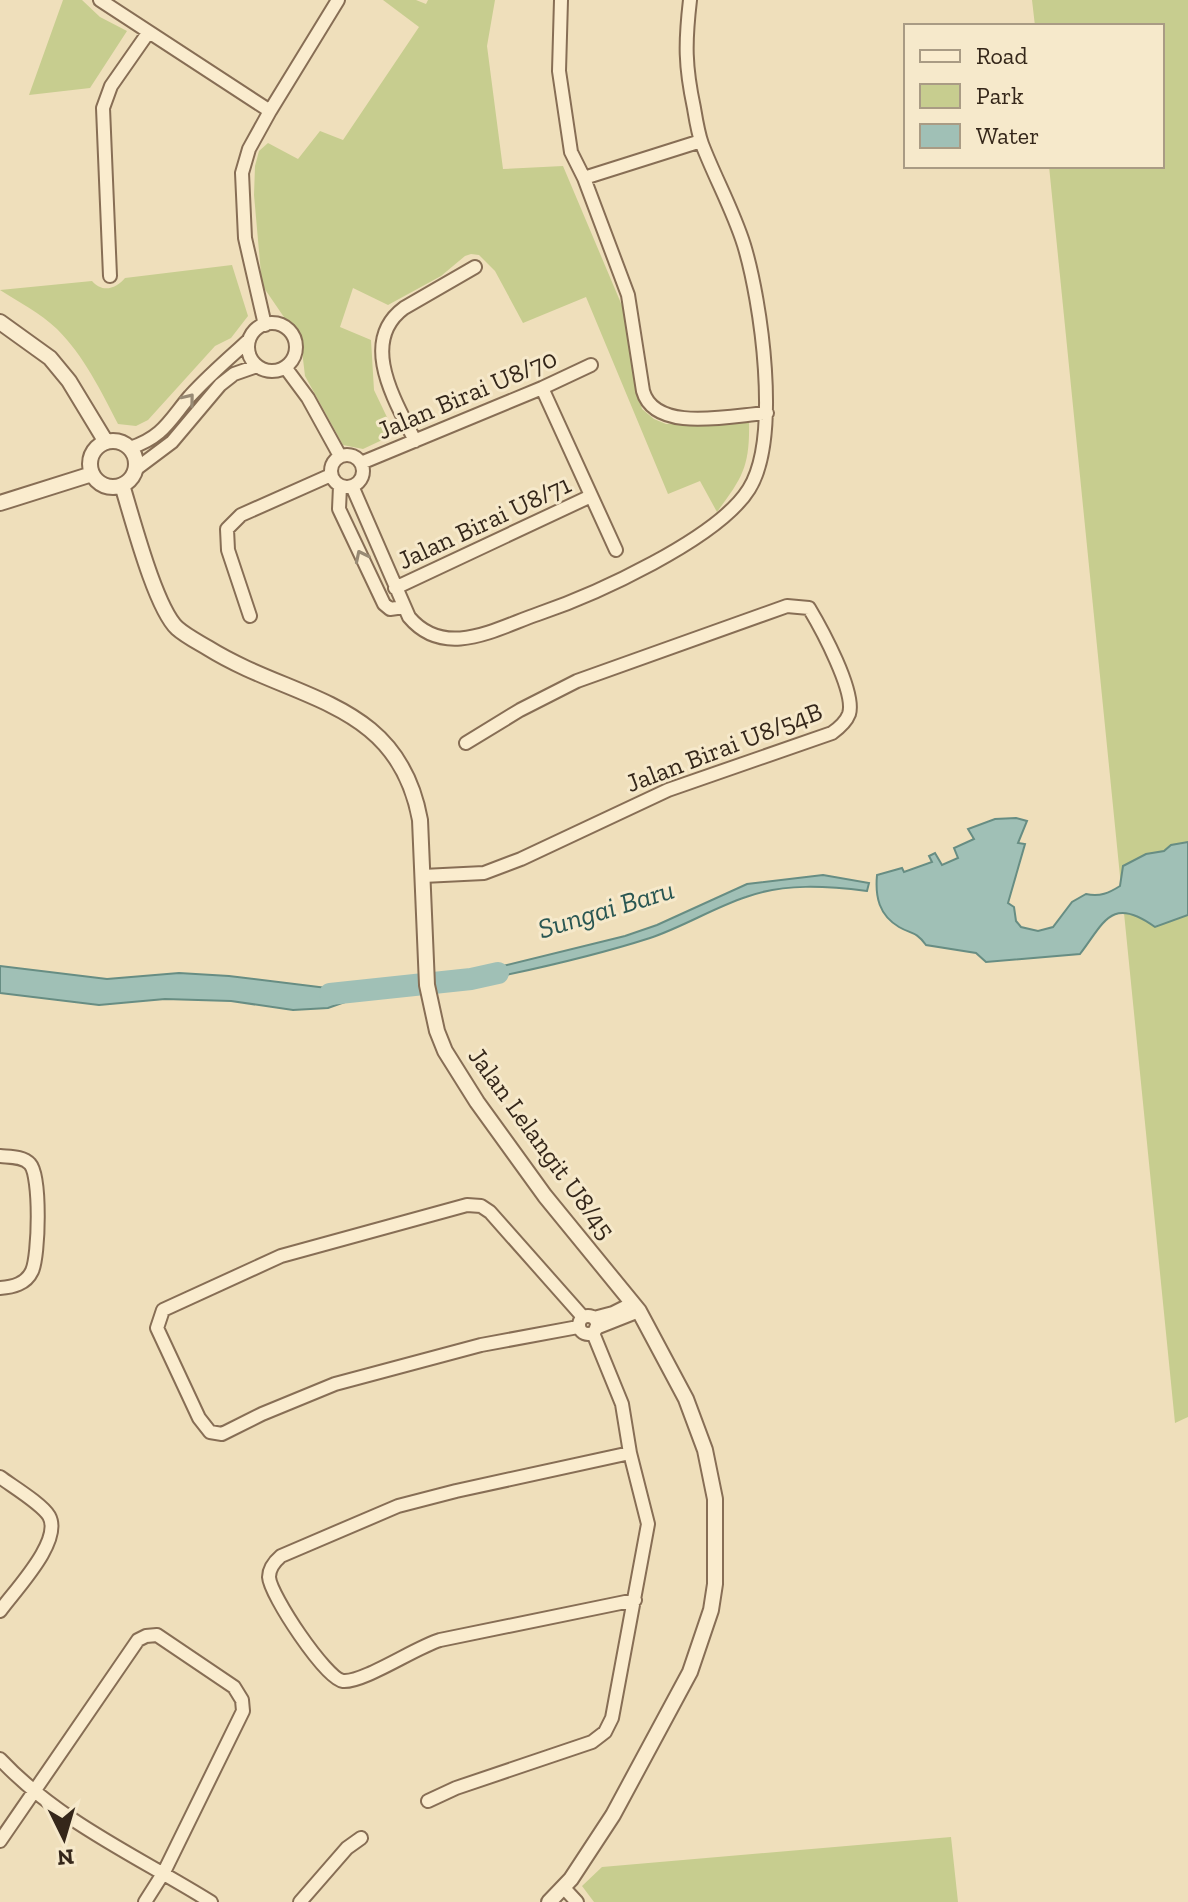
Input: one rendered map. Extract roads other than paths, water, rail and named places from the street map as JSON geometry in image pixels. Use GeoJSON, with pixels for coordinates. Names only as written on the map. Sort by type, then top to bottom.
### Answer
{"type":"FeatureCollection","features":[{"type":"Feature","properties":{"kind":"street"},"geometry":{"type":"LineString","coordinates":[[100,0],[270,111]]}},
{"type":"Feature","properties":{"kind":"street"},"geometry":{"type":"LineString","coordinates":[[265,325],[245,238],[242,173],[249,149],[270,111],[338,0]]}},
{"type":"Feature","properties":{"kind":"street"},"geometry":{"type":"LineString","coordinates":[[561,0],[559,71],[571,152],[584,178],[628,295],[643,391],[648,403],[659,412],[679,419],[767,413]]}},
{"type":"Feature","properties":{"kind":"street"},"geometry":{"type":"LineString","coordinates":[[250,616],[228,550],[227,529],[241,515],[341,482],[362,478],[361,463],[352,455],[340,456],[332,464],[341,482],[395,588],[404,607],[418,627],[452,639],[476,638],[562,606],[628,575],[699,537],[741,501],[756,477],[761,461],[767,413],[760,324],[750,267],[732,214],[701,141],[686,67],[685,43],[690,0]]}},
{"type":"Feature","properties":{"kind":"street"},"geometry":{"type":"LineString","coordinates":[[110,276],[103,108],[111,86],[148,33]]}},
{"type":"Feature","properties":{"kind":"street"},"geometry":{"type":"LineString","coordinates":[[584,178],[701,141]]}},
{"type":"Feature","properties":{"kind":"street"},"geometry":{"type":"LineString","coordinates":[[415,441],[387,383],[383,361],[385,330],[394,315],[475,267]]}},
{"type":"Feature","properties":{"kind":"street"},"geometry":{"type":"LineString","coordinates":[[0,322],[50,358],[69,381],[106,442]]}},
{"type":"Feature","properties":{"kind":"street"},"geometry":{"type":"LineString","coordinates":[[130,448],[160,434],[190,397],[249,340],[255,330],[275,324],[285,328],[294,340],[294,355],[285,367],[268,371],[257,366],[248,352],[249,340]]}},
{"type":"Feature","properties":{"kind":"street","name":"Jalan Birai U8/70"},"geometry":{"type":"LineString","coordinates":[[361,463],[591,365]]}},
{"type":"Feature","properties":{"kind":"street"},"geometry":{"type":"LineString","coordinates":[[92,474],[108,486],[122,485],[131,479],[136,469],[172,442],[220,385],[234,374],[257,366]]}},
{"type":"Feature","properties":{"kind":"street"},"geometry":{"type":"LineString","coordinates":[[285,367],[308,398],[340,456]]}},
{"type":"Feature","properties":{"kind":"street","name":"Jalan Birai U8/71"},"geometry":{"type":"LineString","coordinates":[[542,388],[616,550]]}},
{"type":"Feature","properties":{"kind":"street"},"geometry":{"type":"LineString","coordinates":[[92,474],[92,455],[106,442],[119,441],[130,448],[135,455],[136,469]]}},
{"type":"Feature","properties":{"kind":"street"},"geometry":{"type":"LineString","coordinates":[[0,503],[92,474]]}},
{"type":"Feature","properties":{"kind":"street"},"geometry":{"type":"LineString","coordinates":[[341,482],[337,502],[339,509],[384,604],[390,609],[404,607]]}},
{"type":"Feature","properties":{"kind":"street","name":"Jalan Lelangit U8/45"},"geometry":{"type":"LineString","coordinates":[[122,485],[163,607],[178,628],[226,659],[349,714],[369,727],[393,751],[417,801],[427,985],[437,1031],[456,1070],[477,1102],[545,1196],[636,1307],[676,1378],[705,1450],[715,1499],[715,1584],[706,1626],[690,1672],[628,1789],[564,1888],[551,1902]]}},
{"type":"Feature","properties":{"kind":"street","name":"Jalan Birai U8/71"},"geometry":{"type":"LineString","coordinates":[[395,588],[591,496]]}},
{"type":"Feature","properties":{"kind":"street","name":"Jalan Birai U8/54B"},"geometry":{"type":"LineString","coordinates":[[423,876],[484,873],[521,859],[668,790],[832,733],[843,724],[850,712],[846,688],[825,634],[809,608],[787,606],[577,681],[520,710],[466,743]]}},
{"type":"Feature","properties":{"kind":"street"},"geometry":{"type":"LineString","coordinates":[[0,1156],[22,1159],[31,1165],[37,1193],[32,1271],[20,1283],[0,1288]]}},
{"type":"Feature","properties":{"kind":"street"},"geometry":{"type":"LineString","coordinates":[[428,1801],[456,1788],[585,1746],[600,1738],[615,1710],[648,1524],[630,1453],[622,1404],[589,1325],[490,1212],[481,1206],[467,1205],[281,1256],[163,1310],[159,1316],[158,1334],[199,1418],[210,1432],[222,1434],[335,1384],[481,1345],[589,1325],[613,1313],[636,1307]]}},
{"type":"Feature","properties":{"kind":"street"},"geometry":{"type":"LineString","coordinates":[[630,1453],[398,1506],[281,1556],[271,1566],[269,1579],[283,1609],[303,1638],[328,1672],[344,1681],[358,1678],[431,1643],[635,1600]]}},
{"type":"Feature","properties":{"kind":"street"},"geometry":{"type":"LineString","coordinates":[[0,1477],[46,1512],[51,1533],[46,1548],[0,1611]]}},
{"type":"Feature","properties":{"kind":"street"},"geometry":{"type":"LineString","coordinates":[[0,1841],[138,1640],[152,1635],[162,1638],[234,1687],[243,1706],[240,1720],[164,1872],[145,1902]]}},
{"type":"Feature","properties":{"kind":"street"},"geometry":{"type":"LineString","coordinates":[[0,1759],[34,1792],[84,1829],[164,1872],[211,1902]]}},
{"type":"Feature","properties":{"kind":"street"},"geometry":{"type":"LineString","coordinates":[[300,1902],[347,1848],[361,1838]]}},
{"type":"Feature","properties":{"kind":"street"},"geometry":{"type":"LineString","coordinates":[[564,1888],[577,1902]]}},
{"type":"Feature","properties":{"kind":"water"},"geometry":{"type":"Polygon","coordinates":[[[995,819],[1027,821],[1018,843],[1025,844],[1008,903],[1014,907],[1016,921],[1021,927],[1038,931],[1053,927],[1072,902],[1086,894],[1104,894],[1120,886],[1123,866],[1146,854],[1188,842],[1188,915],[1155,927],[1128,913],[1118,913],[1103,923],[1080,954],[986,962],[976,953],[926,945],[887,917],[878,898],[877,875],[902,868],[904,872],[932,862],[929,856],[935,853],[942,865],[958,858],[954,848],[974,839],[968,829],[995,819]]]}},
{"type":"Feature","properties":{"kind":"water"},"geometry":{"type":"Polygon","coordinates":[[[823,875],[869,883],[867,891],[806,887],[775,889],[734,901],[650,938],[561,963],[472,982],[470,974],[625,936],[657,925],[747,884],[823,875]]]}},
{"type":"Feature","properties":{"kind":"water"},"geometry":{"type":"Polygon","coordinates":[[[0,966],[107,979],[179,973],[327,988],[357,987],[359,997],[328,1008],[293,1010],[231,1001],[165,999],[99,1005],[0,993],[0,966]]]}},
{"type":"Feature","properties":{"kind":"waterway","name":"Sungai Baru"},"geometry":{"type":"LineString","coordinates":[[330,994],[471,979],[498,973]]}}]}
